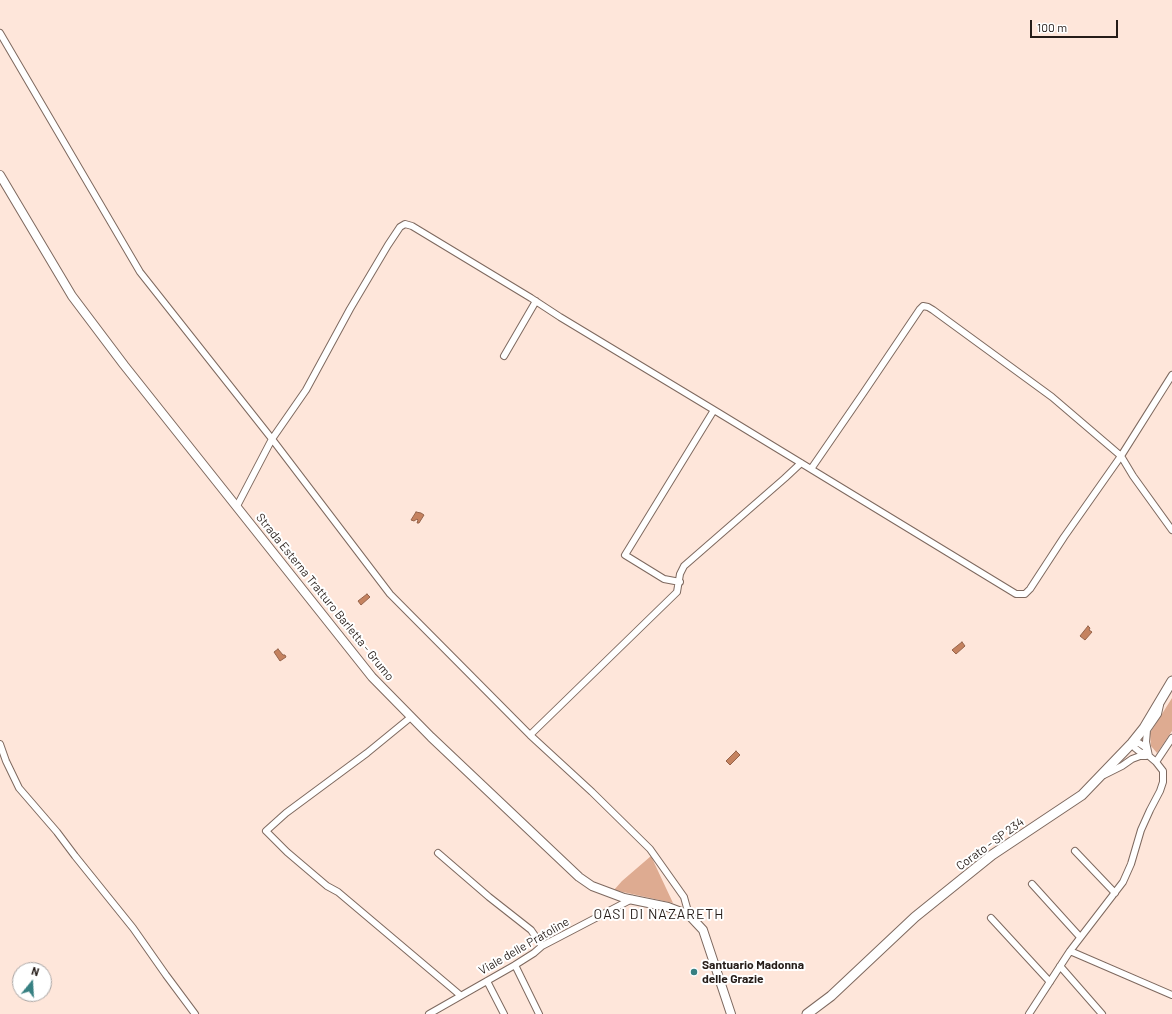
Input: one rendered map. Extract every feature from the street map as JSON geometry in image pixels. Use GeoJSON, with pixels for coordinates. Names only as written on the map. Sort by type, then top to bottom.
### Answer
{"type":"FeatureCollection","features":[{"type":"Feature","properties":{"kind":"main road","name":"Corato - SP 234"},"geometry":{"type":"LineString","coordinates":[[809,1013],[831,996],[915,917],[992,855],[1082,795],[1100,778],[1144,728],[1172,681]]}},
{"type":"Feature","properties":{"kind":"street"},"geometry":{"type":"LineString","coordinates":[[0,33],[140,272],[272,439],[390,594],[530,735],[592,792],[650,849],[684,897],[689,915]]}},
{"type":"Feature","properties":{"kind":"street","name":"Strada Esterna Tratturo Barletta - Grumo"},"geometry":{"type":"LineString","coordinates":[[0,175],[72,296],[124,365],[372,677],[579,877],[592,886],[624,898],[668,908],[689,915],[703,930],[730,1014]]}},
{"type":"Feature","properties":{"kind":"street"},"geometry":{"type":"LineString","coordinates":[[237,506],[272,439],[306,390],[350,309],[388,245],[400,227],[405,224],[412,226],[536,301],[1016,594],[1025,594],[1030,589],[1064,537],[1121,456],[1172,375]]}},
{"type":"Feature","properties":{"kind":"street"},"geometry":{"type":"LineString","coordinates":[[504,356],[536,301]]}},
{"type":"Feature","properties":{"kind":"street"},"geometry":{"type":"LineString","coordinates":[[811,469],[920,309],[923,306],[928,306],[1052,397],[1121,456],[1133,476],[1172,530]]}},
{"type":"Feature","properties":{"kind":"street"},"geometry":{"type":"LineString","coordinates":[[680,582],[664,579],[625,555],[714,410]]}},
{"type":"Feature","properties":{"kind":"street"},"geometry":{"type":"LineString","coordinates":[[530,735],[677,592],[680,582],[680,574],[684,566],[758,503],[801,463]]}},
{"type":"Feature","properties":{"kind":"street"},"geometry":{"type":"LineString","coordinates":[[1149,756],[1146,742],[1147,730],[1158,714],[1160,702]]}},
{"type":"Feature","properties":{"kind":"street"},"geometry":{"type":"LineString","coordinates":[[411,716],[367,753],[286,813],[266,830],[287,852],[327,886],[338,892],[460,995]]}},
{"type":"Feature","properties":{"kind":"street"},"geometry":{"type":"LineString","coordinates":[[1156,762],[1172,738]]}},
{"type":"Feature","properties":{"kind":"street"},"geometry":{"type":"LineString","coordinates":[[1029,1014],[1070,951],[1123,882],[1129,869],[1141,830],[1160,791],[1163,782],[1163,771],[1156,762],[1149,756],[1140,752],[1132,743]]}},
{"type":"Feature","properties":{"kind":"street"},"geometry":{"type":"LineString","coordinates":[[0,744],[6,761],[19,788],[57,832],[74,856],[133,928],[195,1014]]}},
{"type":"Feature","properties":{"kind":"street"},"geometry":{"type":"LineString","coordinates":[[1100,778],[1132,759],[1140,756],[1149,756]]}},
{"type":"Feature","properties":{"kind":"street"},"geometry":{"type":"LineString","coordinates":[[1075,852],[1115,893]]}},
{"type":"Feature","properties":{"kind":"street"},"geometry":{"type":"LineString","coordinates":[[438,853],[489,897],[531,930],[542,946]]}},
{"type":"Feature","properties":{"kind":"street"},"geometry":{"type":"LineString","coordinates":[[1032,884],[1080,937]]}},
{"type":"Feature","properties":{"kind":"street","name":"Viale delle Pratoline"},"geometry":{"type":"LineString","coordinates":[[429,1014],[534,953],[542,946],[632,899]]}},
{"type":"Feature","properties":{"kind":"street"},"geometry":{"type":"LineString","coordinates":[[991,918],[1050,982]]}},
{"type":"Feature","properties":{"kind":"street"},"geometry":{"type":"LineString","coordinates":[[1070,951],[1172,995]]}},
{"type":"Feature","properties":{"kind":"street"},"geometry":{"type":"LineString","coordinates":[[514,965],[539,1014]]}},
{"type":"Feature","properties":{"kind":"street"},"geometry":{"type":"LineString","coordinates":[[1060,966],[1102,1014]]}},
{"type":"Feature","properties":{"kind":"street"},"geometry":{"type":"LineString","coordinates":[[487,980],[504,1014]]}},
{"type":"Feature","properties":{"kind":"shaded area"},"geometry":{"type":"Polygon","coordinates":[[[416,512],[424,515],[419,523],[417,523],[417,519],[414,521],[411,520],[416,512]]]}},
{"type":"Feature","properties":{"kind":"shaded area"},"geometry":{"type":"Polygon","coordinates":[[[367,594],[370,597],[361,605],[358,601],[367,594]]]}},
{"type":"Feature","properties":{"kind":"shaded area"},"geometry":{"type":"Polygon","coordinates":[[[1088,626],[1090,628],[1089,630],[1092,632],[1085,640],[1080,636],[1088,626]]]}},
{"type":"Feature","properties":{"kind":"shaded area"},"geometry":{"type":"Polygon","coordinates":[[[962,642],[965,646],[956,654],[952,650],[962,642]]]}},
{"type":"Feature","properties":{"kind":"shaded area"},"geometry":{"type":"Polygon","coordinates":[[[278,649],[286,657],[280,661],[274,652],[278,649]]]}},
{"type":"Feature","properties":{"kind":"shaded area"},"geometry":{"type":"Polygon","coordinates":[[[1172,698],[1172,731],[1157,753],[1151,746],[1150,733],[1172,698]]]}},
{"type":"Feature","properties":{"kind":"shaded area"},"geometry":{"type":"Polygon","coordinates":[[[736,751],[740,755],[730,765],[726,761],[736,751]]]}},
{"type":"Feature","properties":{"kind":"shaded area"},"geometry":{"type":"Polygon","coordinates":[[[651,856],[673,903],[614,890],[622,881],[651,856]]]}},
{"type":"Feature","properties":{"kind":"place","name":"Santuario Madonna delle Grazie"},"geometry":{"type":"Point","coordinates":[694,972]}},
{"type":"Feature","properties":{"kind":"district","name":"OASI DI NAZARETH"},"geometry":{"type":"Point","coordinates":[659,914]}}]}
